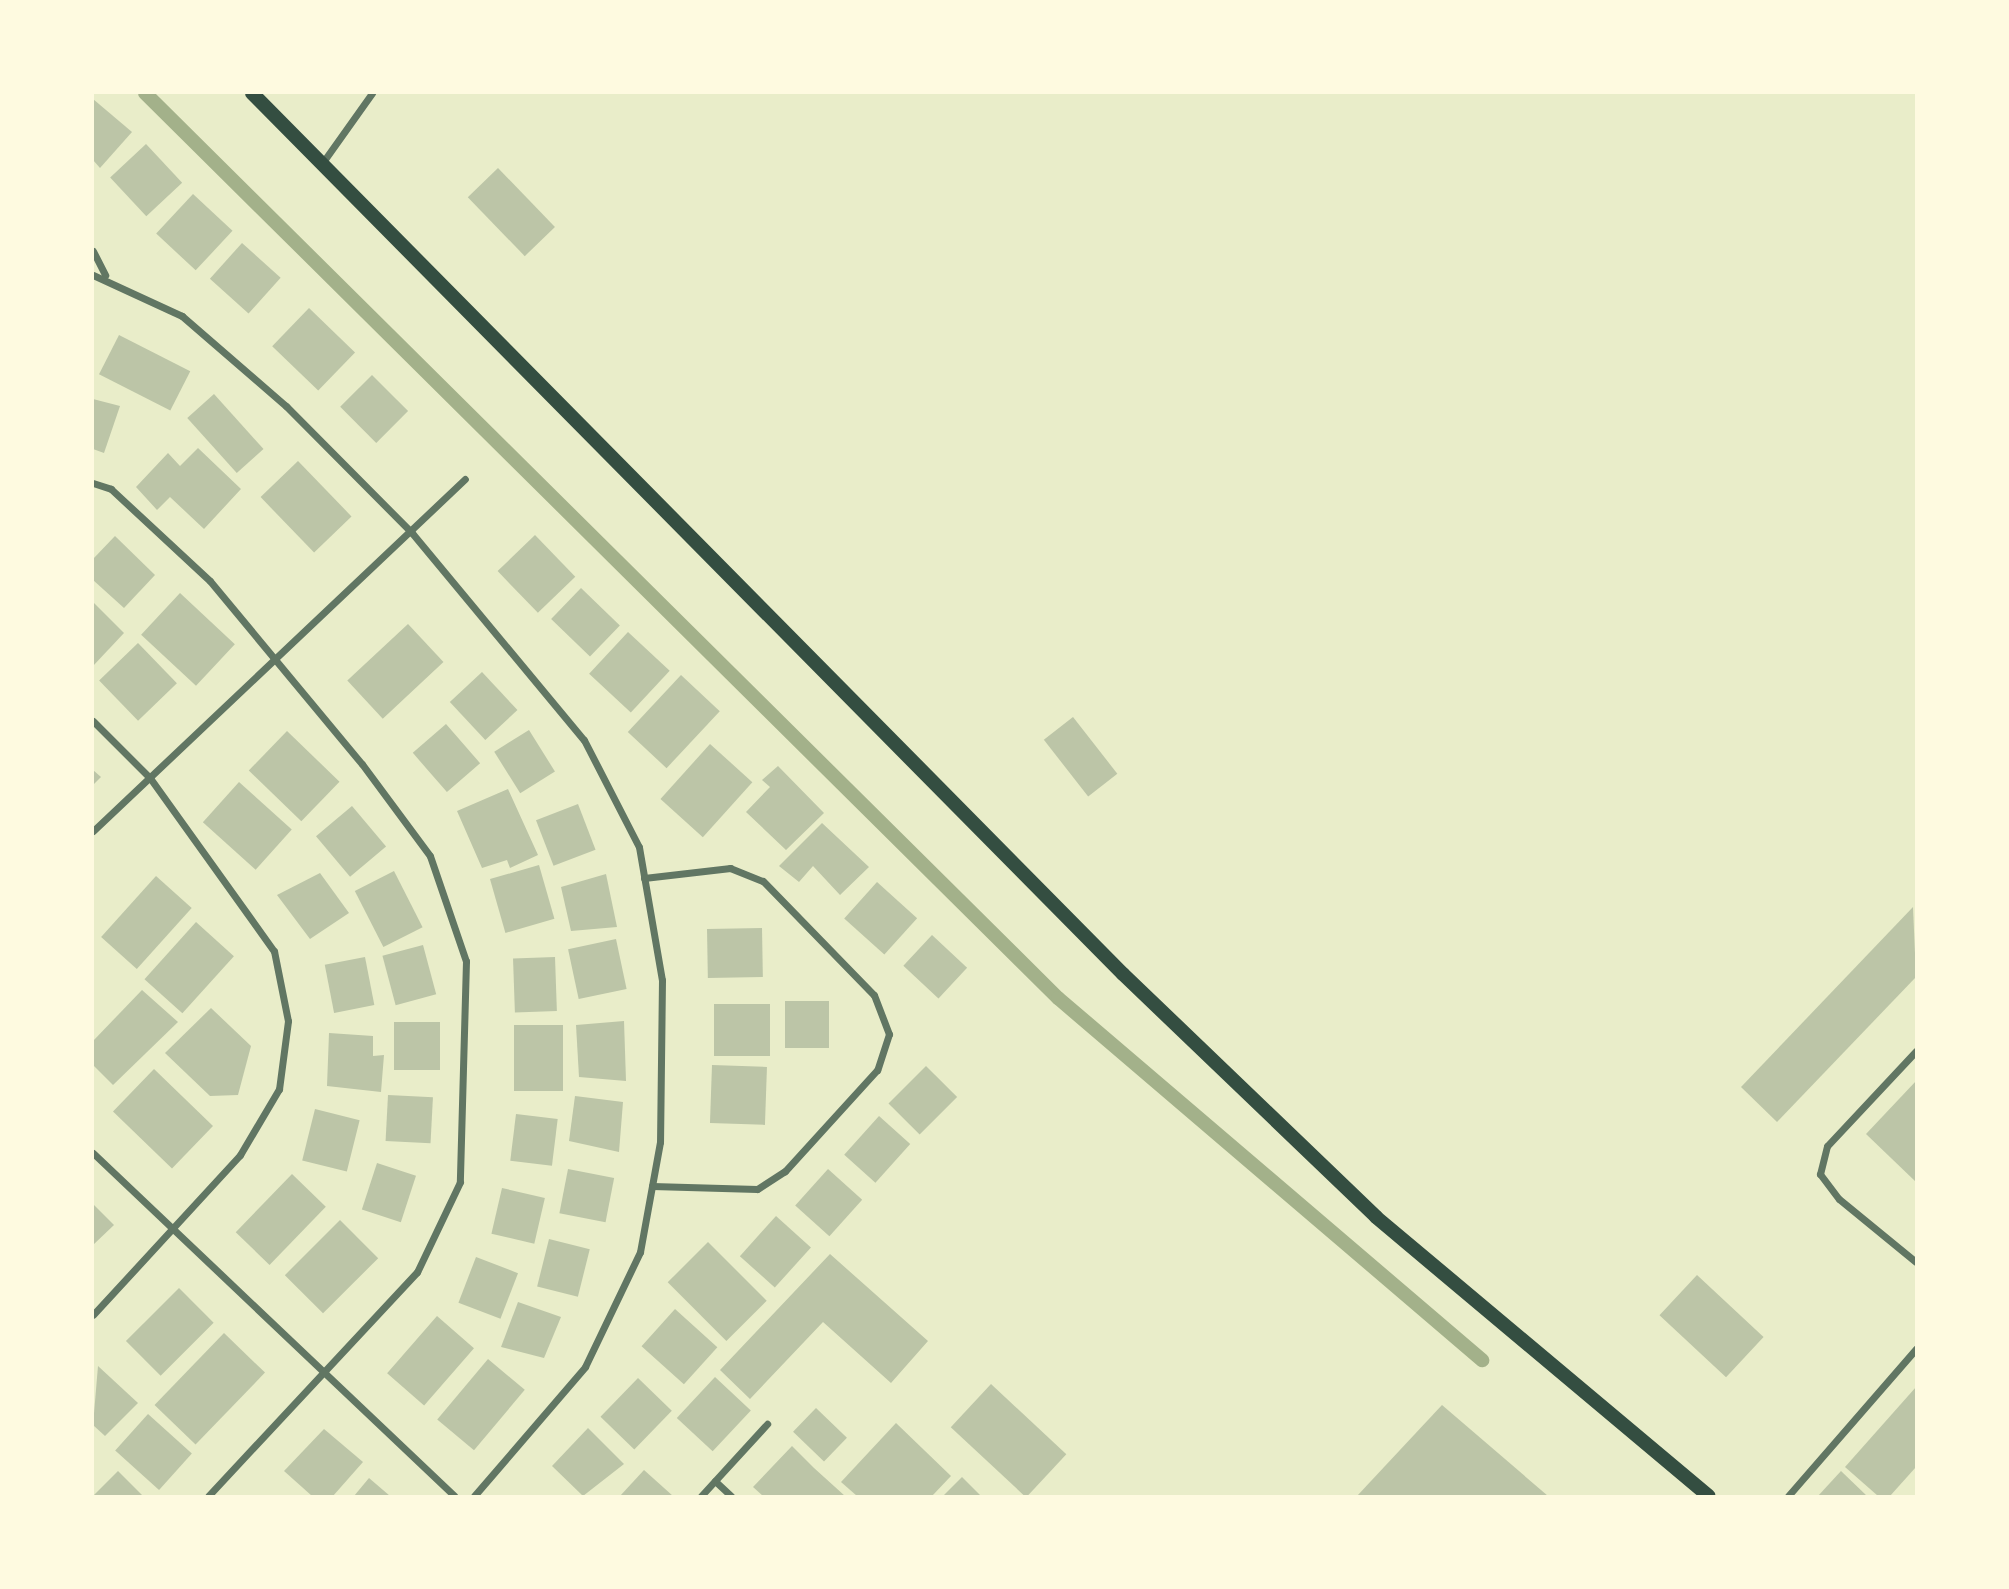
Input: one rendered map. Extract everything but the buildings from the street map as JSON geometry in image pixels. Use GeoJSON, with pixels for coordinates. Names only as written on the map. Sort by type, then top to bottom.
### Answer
{"type":"FeatureCollection","features":[{"type":"Feature","properties":{"kind":"main road"},"geometry":{"type":"LineString","coordinates":[[252,93],[1132,984],[1377,1217],[1708,1496]]}},
{"type":"Feature","properties":{"kind":"street"},"geometry":{"type":"LineString","coordinates":[[323,162],[372,93]]}},
{"type":"Feature","properties":{"kind":"street"},"geometry":{"type":"LineString","coordinates":[[93,251],[104,275]]}},
{"type":"Feature","properties":{"kind":"street"},"geometry":{"type":"LineString","coordinates":[[93,275],[104,275],[182,316],[286,406],[412,533],[584,740],[639,847],[662,980],[660,1142],[640,1252],[585,1367],[474,1496]]}},
{"type":"Feature","properties":{"kind":"street"},"geometry":{"type":"LineString","coordinates":[[93,831],[278,660],[465,479]]}},
{"type":"Feature","properties":{"kind":"street"},"geometry":{"type":"LineString","coordinates":[[93,483],[111,489],[210,581],[278,660],[430,856],[466,961],[460,1182],[417,1272],[326,1373],[208,1496]]}},
{"type":"Feature","properties":{"kind":"street"},"geometry":{"type":"LineString","coordinates":[[93,722],[150,778],[274,951],[288,1021],[279,1089],[240,1155],[176,1229],[93,1315]]}},
{"type":"Feature","properties":{"kind":"street"},"geometry":{"type":"LineString","coordinates":[[644,878],[730,868],[763,881],[874,995],[889,1034],[877,1069],[785,1171],[757,1189],[652,1186]]}},
{"type":"Feature","properties":{"kind":"street"},"geometry":{"type":"LineString","coordinates":[[1916,1051],[1827,1146],[1820,1174],[1839,1199],[1916,1262]]}},
{"type":"Feature","properties":{"kind":"street"},"geometry":{"type":"LineString","coordinates":[[93,1153],[454,1496]]}},
{"type":"Feature","properties":{"kind":"street"},"geometry":{"type":"LineString","coordinates":[[1788,1496],[1916,1349]]}},
{"type":"Feature","properties":{"kind":"street"},"geometry":{"type":"LineString","coordinates":[[701,1496],[768,1424]]}},
{"type":"Feature","properties":{"kind":"street"},"geometry":{"type":"LineString","coordinates":[[715,1481],[731,1496]]}},
{"type":"Feature","properties":{"kind":"waterway"},"geometry":{"type":"LineString","coordinates":[[145,93],[1058,998],[1482,1360]]}}]}
